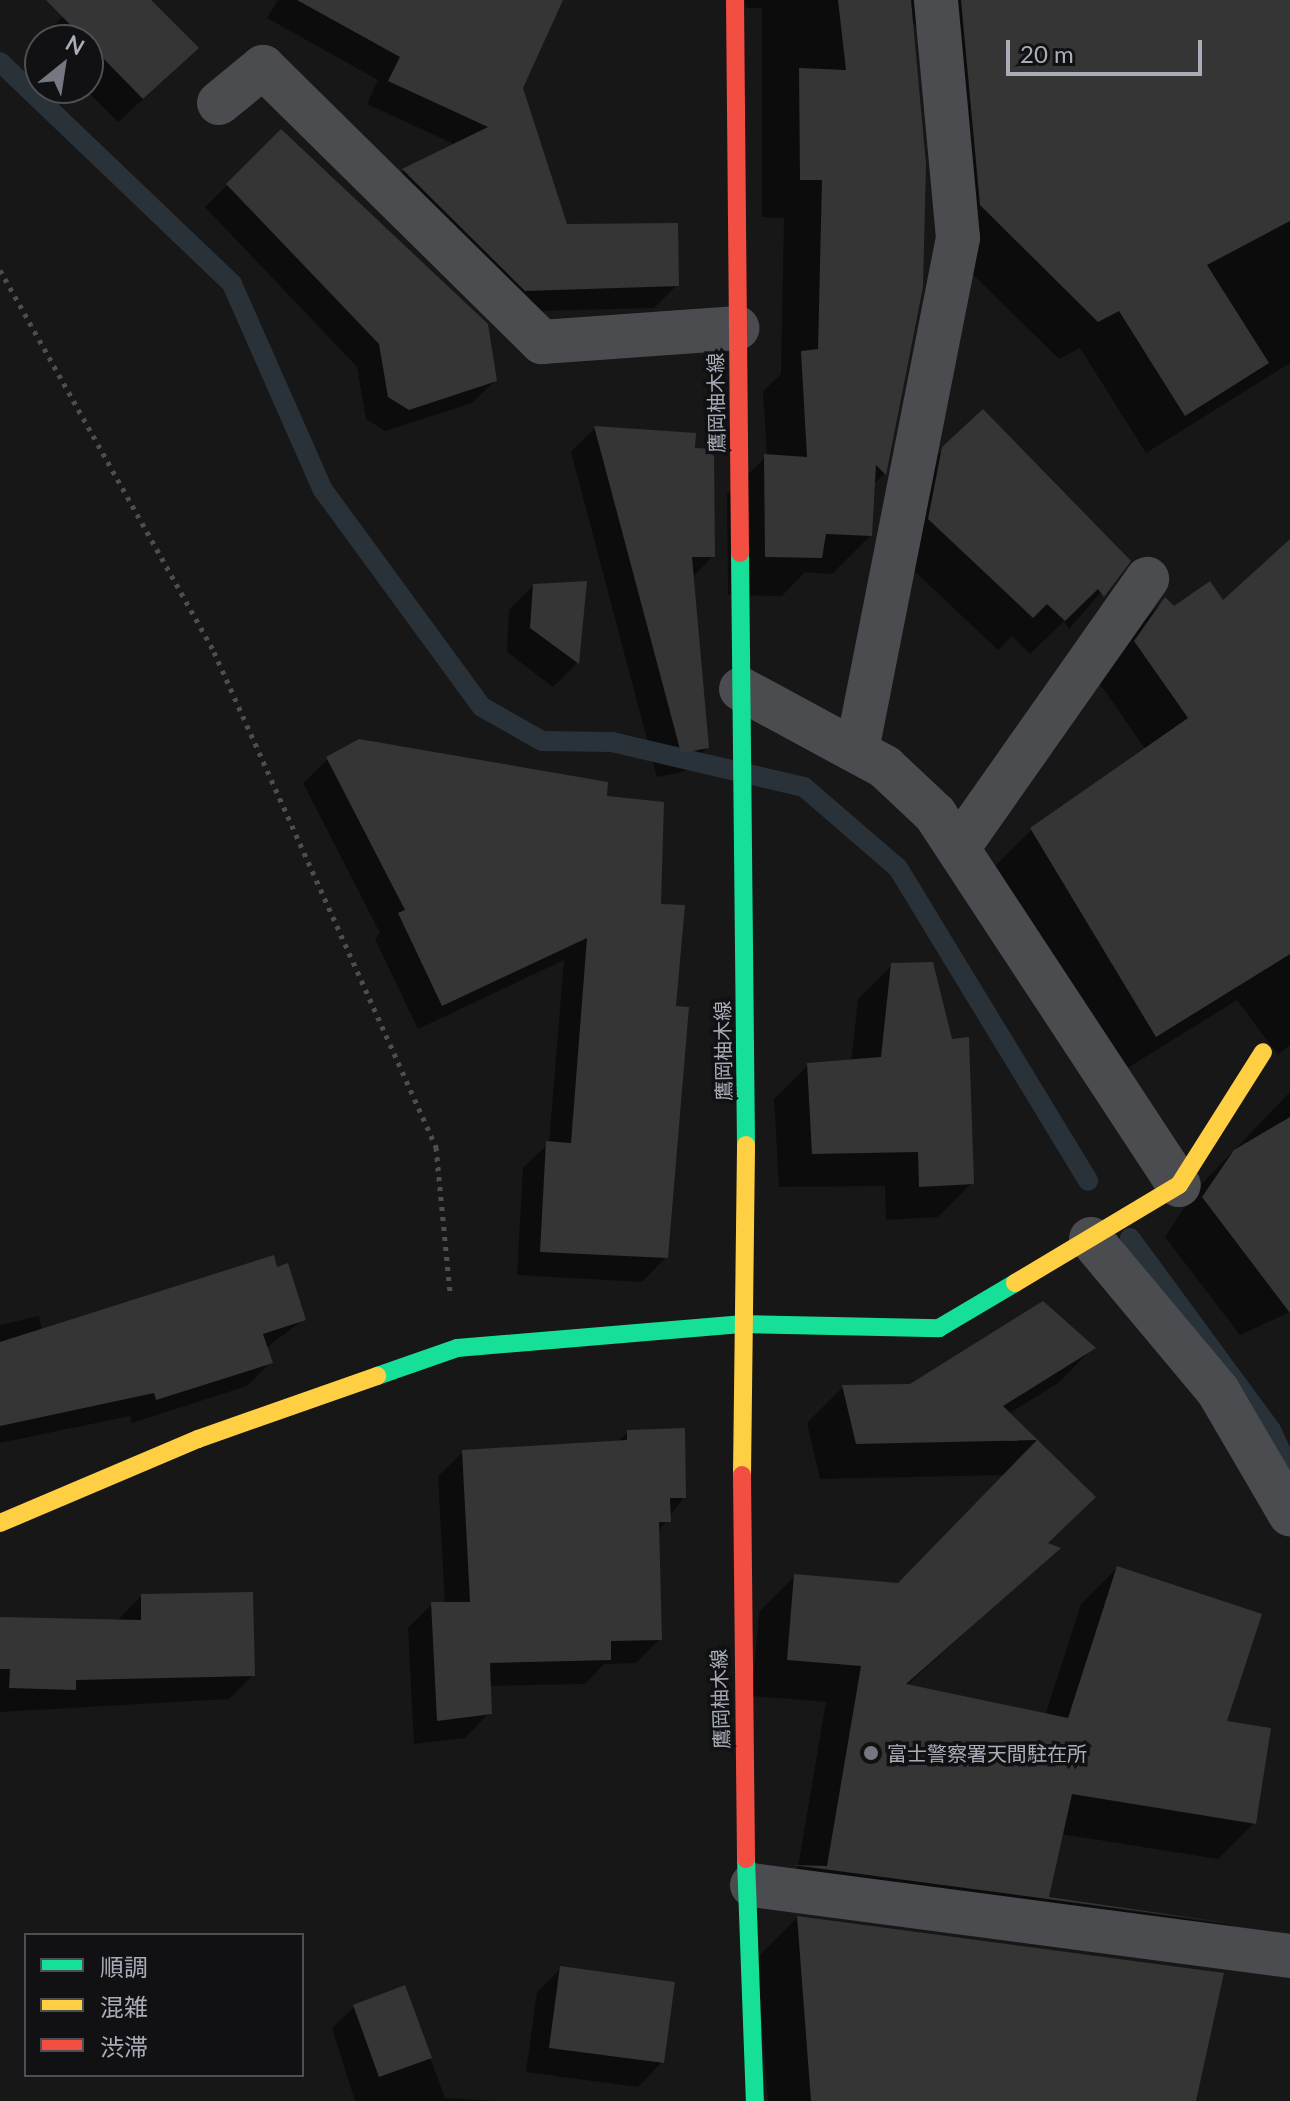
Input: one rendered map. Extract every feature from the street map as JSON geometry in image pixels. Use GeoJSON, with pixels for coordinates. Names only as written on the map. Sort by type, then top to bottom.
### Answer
{"type":"FeatureCollection","features":[{"type":"Feature","properties":{"kind":"main road","name":"鷹岡柚木線"},"geometry":{"type":"LineString","coordinates":[[735,0],[742,698],[739,787],[746,1139],[741,1324],[740,1675],[752,1885],[755,2101]]}},
{"type":"Feature","properties":{"kind":"main road"},"geometry":{"type":"LineString","coordinates":[[0,1523],[198,1439],[457,1348],[741,1324],[939,1328],[1179,1185],[1263,1052]]}},
{"type":"Feature","properties":{"kind":"street"},"geometry":{"type":"LineString","coordinates":[[857,750],[958,238],[936,0]]}},
{"type":"Feature","properties":{"kind":"street"},"geometry":{"type":"LineString","coordinates":[[219,103],[263,67],[542,342],[738,328]]}},
{"type":"Feature","properties":{"kind":"street"},"geometry":{"type":"LineString","coordinates":[[958,848],[1147,579]]}},
{"type":"Feature","properties":{"kind":"street"},"geometry":{"type":"LineString","coordinates":[[742,698],[857,750],[935,814],[1179,1185]]}},
{"type":"Feature","properties":{"kind":"street"},"geometry":{"type":"LineString","coordinates":[[1091,1239],[1218,1391],[1290,1514]]}},
{"type":"Feature","properties":{"kind":"street"},"geometry":{"type":"LineString","coordinates":[[752,1885],[1290,1956]]}},
{"type":"Feature","properties":{"kind":"path"},"geometry":{"type":"LineString","coordinates":[[0,270],[214,652],[436,1147],[457,1348]]}},
{"type":"Feature","properties":{"kind":"building"},"geometry":{"type":"Polygon","coordinates":[[[46,0],[151,0],[199,48],[143,99],[104,59],[104,24],[70,24],[46,0]]]}},
{"type":"Feature","properties":{"kind":"building"},"geometry":{"type":"Polygon","coordinates":[[[297,0],[563,0],[523,88],[567,224],[678,223],[679,286],[525,291],[402,169],[488,127],[388,81],[400,57],[297,0]]]}},
{"type":"Feature","properties":{"kind":"building"},"geometry":{"type":"Polygon","coordinates":[[[838,0],[911,0],[926,164],[923,287],[886,475],[876,465],[872,536],[826,534],[822,558],[765,557],[764,454],[807,457],[801,351],[818,349],[822,180],[800,180],[799,68],[846,70],[838,0]]]}},
{"type":"Feature","properties":{"kind":"building"},"geometry":{"type":"Polygon","coordinates":[[[961,0],[1290,0],[1290,221],[1207,265],[1269,363],[1185,416],[1119,311],[1098,322],[980,205],[961,0]]]}},
{"type":"Feature","properties":{"kind":"building"},"geometry":{"type":"Polygon","coordinates":[[[281,129],[488,324],[497,381],[409,410],[388,397],[379,344],[226,184],[281,129]]]}},
{"type":"Feature","properties":{"kind":"building"},"geometry":{"type":"Polygon","coordinates":[[[983,409],[1131,561],[1104,597],[1098,589],[1065,621],[1047,604],[1033,618],[928,519],[942,447],[983,409]]]}},
{"type":"Feature","properties":{"kind":"building"},"geometry":{"type":"Polygon","coordinates":[[[594,426],[696,433],[695,448],[714,449],[715,557],[692,557],[709,748],[681,753],[594,426]]]}},
{"type":"Feature","properties":{"kind":"building"},"geometry":{"type":"Polygon","coordinates":[[[1290,539],[1290,954],[1156,1037],[1030,828],[1188,718],[1134,641],[1165,597],[1174,606],[1210,581],[1223,600],[1290,539]]]}},
{"type":"Feature","properties":{"kind":"building"},"geometry":{"type":"Polygon","coordinates":[[[587,581],[579,664],[530,628],[533,584],[587,581]]]}},
{"type":"Feature","properties":{"kind":"building"},"geometry":{"type":"Polygon","coordinates":[[[359,739],[608,782],[607,796],[664,802],[661,904],[685,905],[676,1006],[689,1007],[668,1258],[540,1252],[546,1141],[571,1143],[587,938],[442,1006],[398,913],[405,910],[326,757],[359,739]]]}},
{"type":"Feature","properties":{"kind":"building"},"geometry":{"type":"Polygon","coordinates":[[[933,962],[952,1039],[969,1037],[974,1184],[919,1187],[918,1152],[812,1154],[807,1063],[881,1057],[891,963],[933,962]]]}},
{"type":"Feature","properties":{"kind":"building"},"geometry":{"type":"Polygon","coordinates":[[[1290,1117],[1290,1313],[1202,1197],[1234,1150],[1290,1117]]]}},
{"type":"Feature","properties":{"kind":"building"},"geometry":{"type":"Polygon","coordinates":[[[274,1255],[277,1267],[288,1263],[306,1320],[263,1334],[273,1363],[156,1400],[154,1393],[0,1426],[0,1342],[274,1255]]]}},
{"type":"Feature","properties":{"kind":"building"},"geometry":{"type":"Polygon","coordinates":[[[1043,1301],[1096,1348],[1003,1406],[1096,1497],[1048,1543],[1061,1548],[906,1684],[1068,1718],[1117,1566],[1262,1614],[1227,1721],[1271,1728],[1256,1824],[1072,1794],[1049,1897],[1235,1924],[793,1865],[827,1866],[861,1666],[787,1660],[794,1574],[898,1583],[1037,1440],[856,1444],[842,1385],[910,1384],[1043,1301]]]}},
{"type":"Feature","properties":{"kind":"building"},"geometry":{"type":"Polygon","coordinates":[[[685,1428],[686,1498],[670,1498],[671,1522],[659,1522],[662,1640],[611,1641],[611,1660],[490,1663],[492,1714],[437,1721],[431,1602],[470,1602],[462,1450],[627,1440],[627,1430],[685,1428]]]}},
{"type":"Feature","properties":{"kind":"building"},"geometry":{"type":"Polygon","coordinates":[[[253,1592],[255,1676],[76,1680],[76,1690],[9,1688],[10,1669],[0,1669],[0,1617],[141,1620],[141,1594],[253,1592]]]}},
{"type":"Feature","properties":{"kind":"building"},"geometry":{"type":"Polygon","coordinates":[[[797,1916],[1224,1973],[1196,2101],[811,2101],[797,1916]]]}},
{"type":"Feature","properties":{"kind":"building"},"geometry":{"type":"Polygon","coordinates":[[[560,1966],[675,1982],[664,2063],[549,2048],[560,1966]]]}},
{"type":"Feature","properties":{"kind":"building"},"geometry":{"type":"Polygon","coordinates":[[[405,1985],[432,2058],[379,2077],[353,2005],[405,1985]]]}},
{"type":"Feature","properties":{"kind":"waterway"},"geometry":{"type":"LineString","coordinates":[[0,62],[232,284],[323,490],[482,707],[542,741],[612,742],[804,787],[898,868],[1088,1181]]}},
{"type":"Feature","properties":{"kind":"waterway"},"geometry":{"type":"LineString","coordinates":[[1130,1238],[1271,1430],[1290,1471]]}},
{"type":"Feature","properties":{"kind":"traffic: fast"},"geometry":{"type":"LineString","coordinates":[[740,553],[746,1145]]}},
{"type":"Feature","properties":{"kind":"traffic: fast"},"geometry":{"type":"LineString","coordinates":[[377,1376],[457,1348],[741,1324],[939,1328],[1015,1283]]}},
{"type":"Feature","properties":{"kind":"traffic: fast"},"geometry":{"type":"LineString","coordinates":[[746,1859],[755,2101]]}},
{"type":"Feature","properties":{"kind":"traffic: slow"},"geometry":{"type":"LineString","coordinates":[[1015,1283],[1179,1185],[1263,1052]]}},
{"type":"Feature","properties":{"kind":"traffic: slow"},"geometry":{"type":"LineString","coordinates":[[742,1475],[746,1145]]}},
{"type":"Feature","properties":{"kind":"traffic: slow"},"geometry":{"type":"LineString","coordinates":[[0,1523],[198,1439],[377,1376]]}},
{"type":"Feature","properties":{"kind":"traffic: jam"},"geometry":{"type":"LineString","coordinates":[[735,0],[740,553]]}},
{"type":"Feature","properties":{"kind":"traffic: jam"},"geometry":{"type":"LineString","coordinates":[[742,1475],[746,1859]]}},
{"type":"Feature","properties":{"kind":"place","name":"富士警察署天間駐在所"},"geometry":{"type":"Point","coordinates":[871,1753]}}]}
